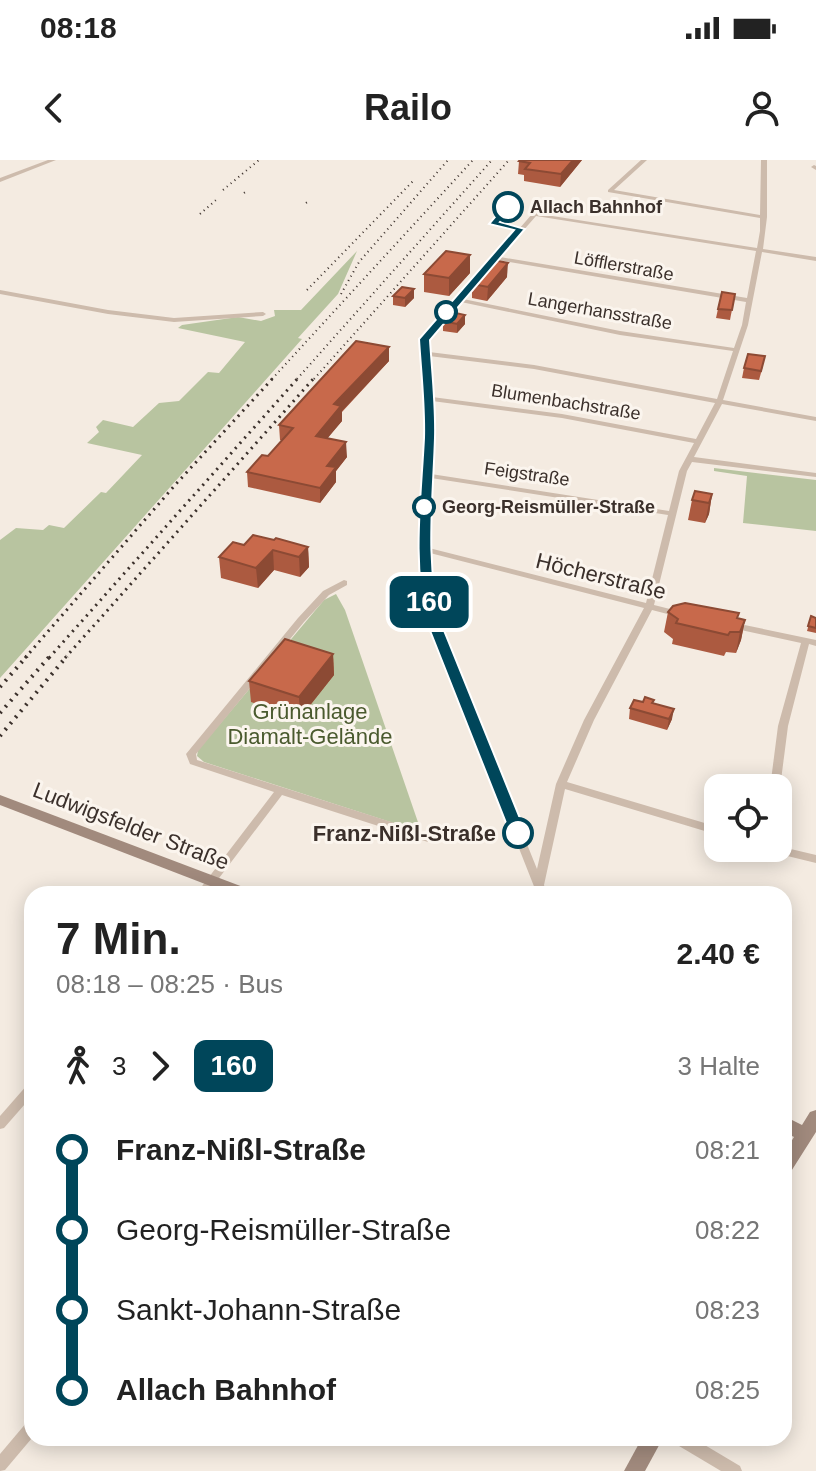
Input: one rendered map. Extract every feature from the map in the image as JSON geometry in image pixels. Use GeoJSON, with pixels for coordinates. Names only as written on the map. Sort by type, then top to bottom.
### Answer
{"type":"FeatureCollection","features":[{"type":"Feature","properties":{"kind":"street"},"geometry":{"type":"LineString","coordinates":[[0,180],[53,160]]}},
{"type":"Feature","properties":{"kind":"street"},"geometry":{"type":"LineString","coordinates":[[644,160],[610,191],[764,217]]}},
{"type":"Feature","properties":{"kind":"street"},"geometry":{"type":"LineString","coordinates":[[541,886],[561,784],[589,720],[649,607],[670,513],[688,459],[719,402],[745,325],[764,217],[764,160]]}},
{"type":"Feature","properties":{"kind":"street"},"geometry":{"type":"LineString","coordinates":[[538,886],[429,605],[425,549],[430,399],[425,339],[529,217],[536,214],[816,259]]}},
{"type":"Feature","properties":{"kind":"street","name":"Löfflerstraße"},"geometry":{"type":"LineString","coordinates":[[495,258],[747,300]]}},
{"type":"Feature","properties":{"kind":"street"},"geometry":{"type":"LineString","coordinates":[[0,292],[108,312],[174,320],[263,314]]}},
{"type":"Feature","properties":{"kind":"street","name":"Langerhansstraße"},"geometry":{"type":"LineString","coordinates":[[458,300],[620,333],[737,350]]}},
{"type":"Feature","properties":{"kind":"street"},"geometry":{"type":"LineString","coordinates":[[426,354],[534,367],[816,419]]}},
{"type":"Feature","properties":{"kind":"street","name":"Blumenbachstraße"},"geometry":{"type":"LineString","coordinates":[[430,399],[562,416],[696,441]]}},
{"type":"Feature","properties":{"kind":"street"},"geometry":{"type":"LineString","coordinates":[[688,459],[816,475]]}},
{"type":"Feature","properties":{"kind":"street","name":"Feigstraße"},"geometry":{"type":"LineString","coordinates":[[426,475],[670,513]]}},
{"type":"Feature","properties":{"kind":"street","name":"Höcherstraße"},"geometry":{"type":"LineString","coordinates":[[425,549],[692,617]]}},
{"type":"Feature","properties":{"kind":"street"},"geometry":{"type":"LineString","coordinates":[[344,583],[326,593],[301,620],[191,754],[191,759],[201,765],[428,838]]}},
{"type":"Feature","properties":{"kind":"street"},"geometry":{"type":"LineString","coordinates":[[717,622],[811,642],[783,726],[777,774]]}},
{"type":"Feature","properties":{"kind":"street"},"geometry":{"type":"LineString","coordinates":[[561,784],[704,827]]}},
{"type":"Feature","properties":{"kind":"street"},"geometry":{"type":"LineString","coordinates":[[208,886],[280,791]]}},
{"type":"Feature","properties":{"kind":"street","name":"Ludwigsfelder Straße"},"geometry":{"type":"LineString","coordinates":[[0,800],[225,886]]}},
{"type":"Feature","properties":{"kind":"street"},"geometry":{"type":"LineString","coordinates":[[792,853],[816,859]]}},
{"type":"Feature","properties":{"kind":"street"},"geometry":{"type":"LineString","coordinates":[[0,1124],[24,1097]]}},
{"type":"Feature","properties":{"kind":"street"},"geometry":{"type":"LineString","coordinates":[[792,1155],[816,1117]]}},
{"type":"Feature","properties":{"kind":"street"},"geometry":{"type":"LineString","coordinates":[[792,1128],[805,1135]]}},
{"type":"Feature","properties":{"kind":"street"},"geometry":{"type":"LineString","coordinates":[[0,1465],[24,1436]]}},
{"type":"Feature","properties":{"kind":"street"},"geometry":{"type":"LineString","coordinates":[[634,1471],[648,1446]]}},
{"type":"Feature","properties":{"kind":"street"},"geometry":{"type":"LineString","coordinates":[[693,1446],[735,1471]]}},
{"type":"Feature","properties":{"kind":"green space"},"geometry":{"type":"Polygon","coordinates":[[[357,251],[338,294],[298,338],[302,339],[0,678],[0,540],[16,528],[43,530],[49,525],[64,528],[101,492],[106,493],[142,455],[87,443],[99,432],[96,427],[103,420],[133,427],[159,403],[179,401],[208,372],[219,373],[245,342],[178,328],[238,317],[261,321],[275,316],[274,310],[301,310],[357,251]]]}},
{"type":"Feature","properties":{"kind":"green space"},"geometry":{"type":"Polygon","coordinates":[[[714,468],[816,480],[816,531],[743,523],[747,476],[714,471],[714,468]]]}},
{"type":"Feature","properties":{"kind":"green space","name":"Grünanlage Diamalt-Gelände"},"geometry":{"type":"Polygon","coordinates":[[[336,594],[345,610],[420,828],[406,827],[204,762],[197,756],[198,750],[324,600],[336,594]]]}},
{"type":"Feature","properties":{"kind":"building"},"geometry":{"type":"Polygon","coordinates":[[[520,160],[573,160],[561,174],[525,169],[530,163],[520,160]]]}},
{"type":"Feature","properties":{"kind":"building"},"geometry":{"type":"Polygon","coordinates":[[[446,251],[470,255],[449,278],[424,274],[446,251]]]}},
{"type":"Feature","properties":{"kind":"building"},"geometry":{"type":"Polygon","coordinates":[[[493,260],[508,263],[488,287],[472,284],[493,260]]]}},
{"type":"Feature","properties":{"kind":"building"},"geometry":{"type":"Polygon","coordinates":[[[402,287],[414,289],[405,298],[393,296],[402,287]]]}},
{"type":"Feature","properties":{"kind":"building"},"geometry":{"type":"Polygon","coordinates":[[[722,292],[735,294],[732,310],[718,309],[722,292]]]}},
{"type":"Feature","properties":{"kind":"building"},"geometry":{"type":"Polygon","coordinates":[[[451,312],[465,315],[457,324],[443,321],[451,312]]]}},
{"type":"Feature","properties":{"kind":"building"},"geometry":{"type":"Polygon","coordinates":[[[356,341],[389,347],[334,404],[341,406],[316,436],[346,442],[327,466],[336,467],[320,488],[247,472],[262,455],[268,456],[293,428],[279,425],[356,341]]]}},
{"type":"Feature","properties":{"kind":"building"},"geometry":{"type":"Polygon","coordinates":[[[748,354],[765,356],[761,371],[744,368],[748,354]]]}},
{"type":"Feature","properties":{"kind":"building"},"geometry":{"type":"Polygon","coordinates":[[[695,491],[712,494],[709,503],[692,500],[695,491]]]}},
{"type":"Feature","properties":{"kind":"building"},"geometry":{"type":"Polygon","coordinates":[[[253,535],[308,547],[299,557],[273,550],[256,568],[219,557],[233,542],[244,545],[253,535]]]}},
{"type":"Feature","properties":{"kind":"building"},"geometry":{"type":"Polygon","coordinates":[[[685,603],[739,613],[737,618],[745,620],[740,632],[730,632],[728,635],[676,623],[678,619],[668,612],[673,606],[685,603]]]}},
{"type":"Feature","properties":{"kind":"building"},"geometry":{"type":"Polygon","coordinates":[[[811,616],[816,618],[816,628],[808,626],[811,616]]]}},
{"type":"Feature","properties":{"kind":"building"},"geometry":{"type":"Polygon","coordinates":[[[285,639],[333,654],[299,697],[249,681],[285,639]]]}},
{"type":"Feature","properties":{"kind":"building"},"geometry":{"type":"Polygon","coordinates":[[[645,697],[654,700],[652,703],[674,709],[669,719],[630,708],[634,700],[643,702],[645,697]]]}},
{"type":"Feature","properties":{"kind":"railway"},"geometry":{"type":"LineString","coordinates":[[223,190],[259,160]]}},
{"type":"Feature","properties":{"kind":"railway"},"geometry":{"type":"LineString","coordinates":[[341,294],[359,262],[448,160]]}},
{"type":"Feature","properties":{"kind":"railway"},"geometry":{"type":"LineString","coordinates":[[272,379],[473,160]]}},
{"type":"Feature","properties":{"kind":"railway"},"geometry":{"type":"LineString","coordinates":[[297,379],[492,160]]}},
{"type":"Feature","properties":{"kind":"railway"},"geometry":{"type":"LineString","coordinates":[[314,379],[509,160]]}},
{"type":"Feature","properties":{"kind":"railway"},"geometry":{"type":"LineString","coordinates":[[307,290],[415,179]]}},
{"type":"Feature","properties":{"kind":"railway"},"geometry":{"type":"LineString","coordinates":[[200,214],[216,200]]}},
{"type":"Feature","properties":{"kind":"railway"},"geometry":{"type":"LineString","coordinates":[[25,658],[274,377]]}},
{"type":"Feature","properties":{"kind":"railway"},"geometry":{"type":"LineString","coordinates":[[49,658],[299,377]]}},
{"type":"Feature","properties":{"kind":"railway"},"geometry":{"type":"LineString","coordinates":[[65,658],[315,377]]}},
{"type":"Feature","properties":{"kind":"railway"},"geometry":{"type":"LineString","coordinates":[[0,687],[27,656]]}},
{"type":"Feature","properties":{"kind":"railway"},"geometry":{"type":"LineString","coordinates":[[0,713],[50,656]]}},
{"type":"Feature","properties":{"kind":"railway"},"geometry":{"type":"LineString","coordinates":[[0,736],[67,656]]}},
{"type":"Feature","properties":{"kind":"bus line","name":"160"},"geometry":{"type":"LineString","coordinates":[[508,207],[494,224],[521,229],[425,339],[430,435],[424,527],[429,605],[434,623],[518,833]]}},
{"type":"Feature","properties":{"kind":"place","name":"Allach Bahnhof"},"geometry":{"type":"Point","coordinates":[508,207]}},
{"type":"Feature","properties":{"kind":"place","name":"Georg-Reismüller-Straße"},"geometry":{"type":"Point","coordinates":[424,507]}},
{"type":"Feature","properties":{"kind":"place","name":"Franz-Nißl-Straße"},"geometry":{"type":"Point","coordinates":[518,833]}}]}
